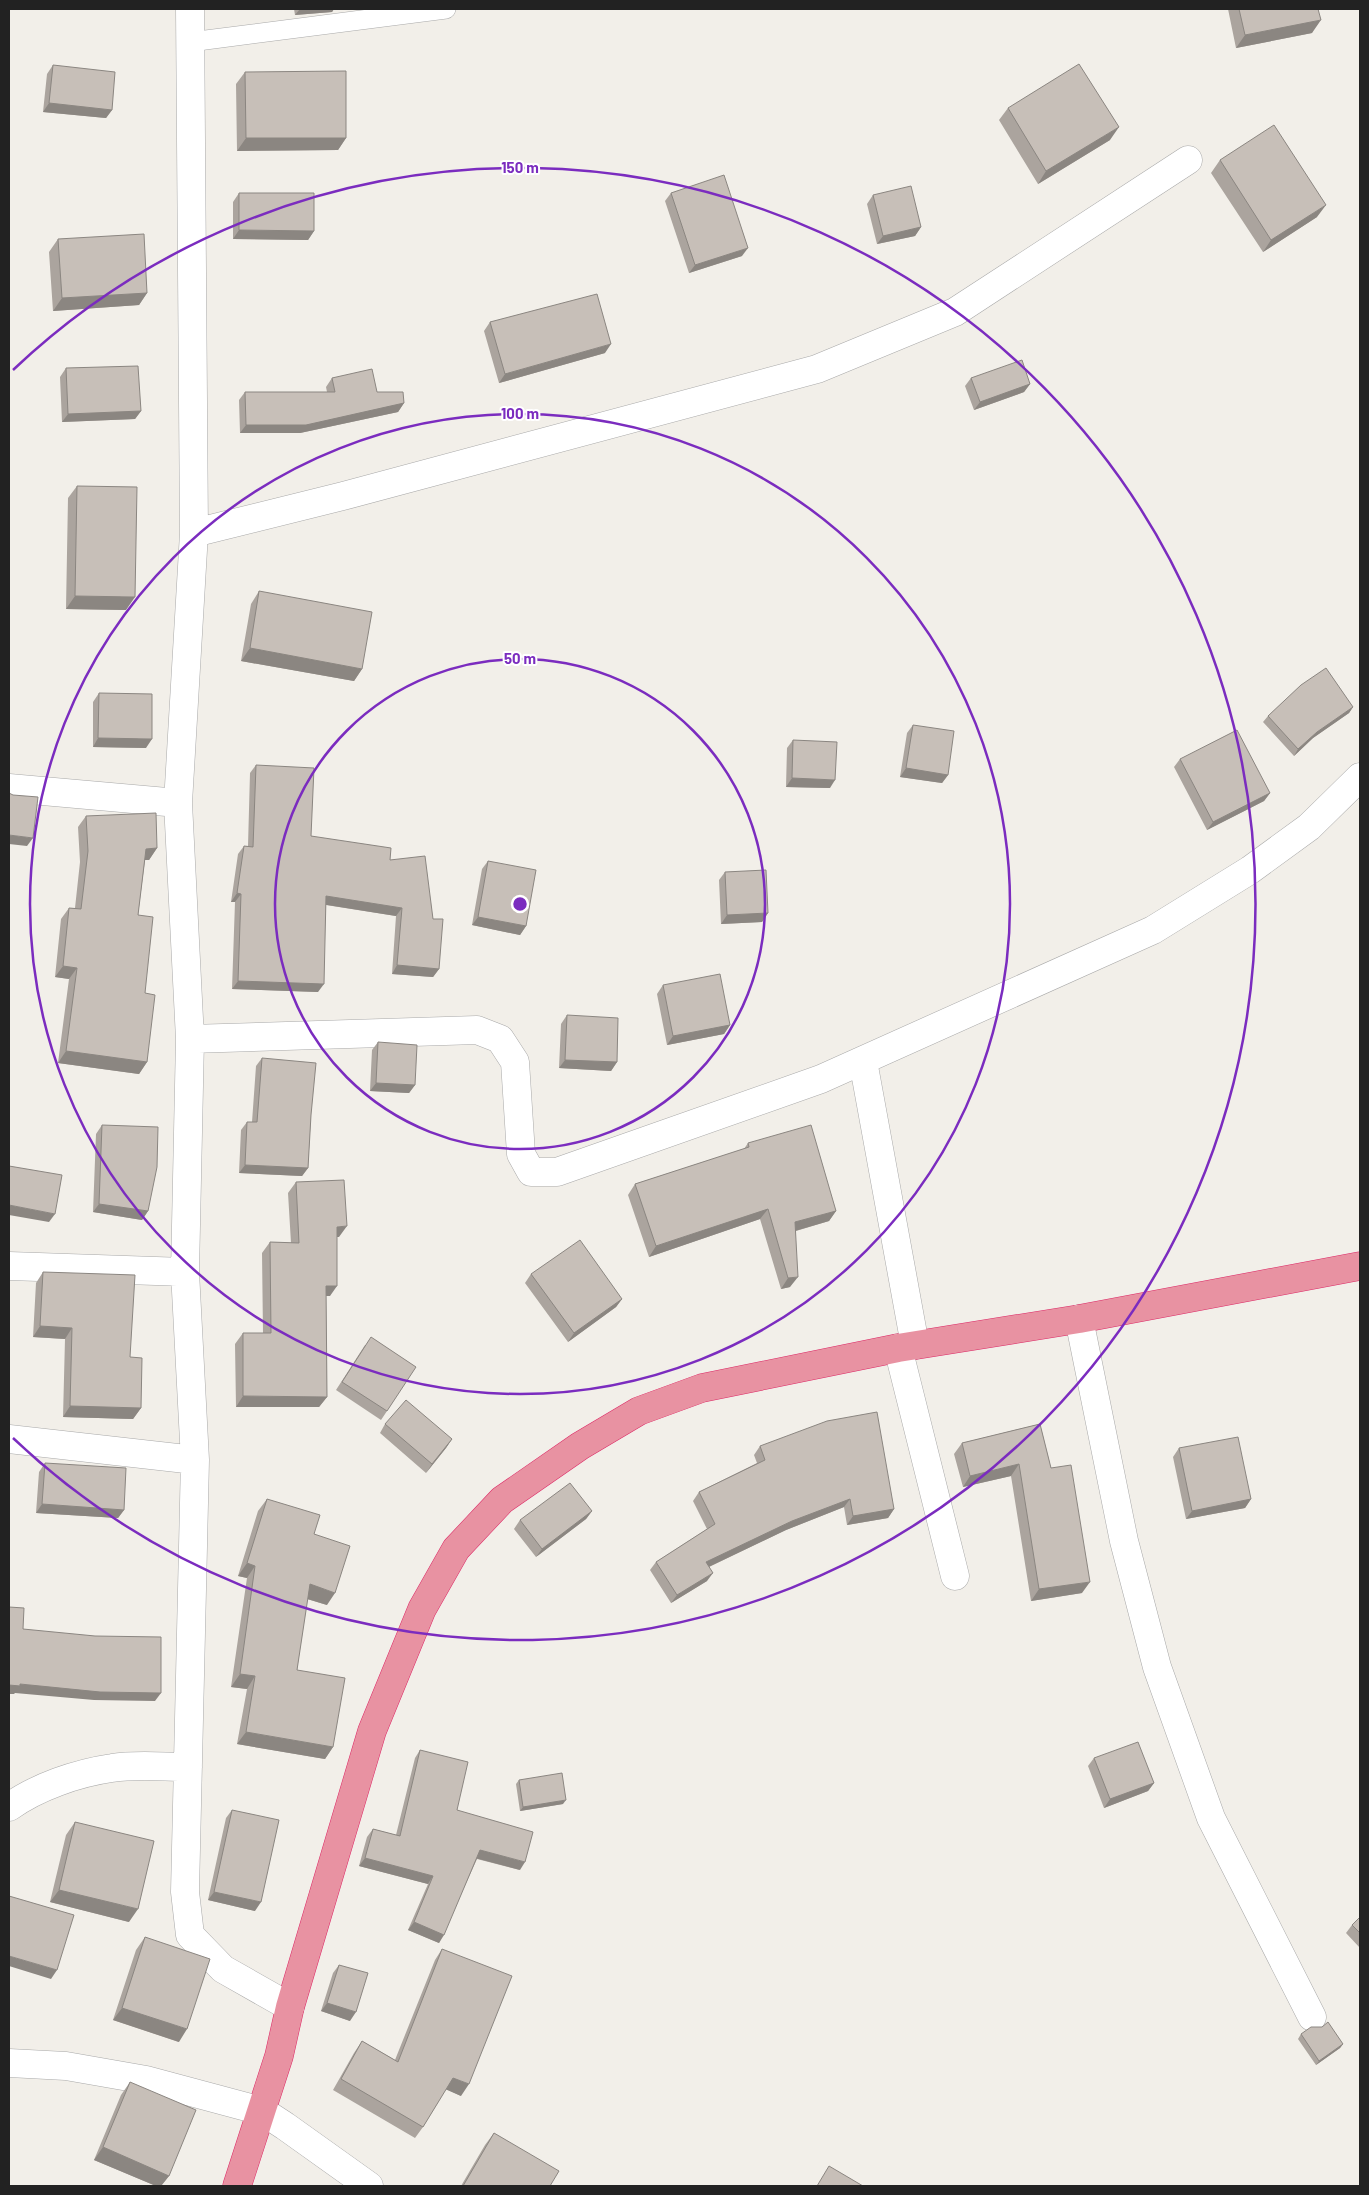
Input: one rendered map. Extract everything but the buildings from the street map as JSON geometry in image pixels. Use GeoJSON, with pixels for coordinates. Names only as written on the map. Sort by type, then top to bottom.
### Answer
{"type":"FeatureCollection","features":[{"type":"Feature","properties":{"kind":"highway"},"geometry":{"type":"LineString","coordinates":[[237,2186],[279,2056],[290,2007],[372,1730],[422,1609],[456,1549],[502,1500],[580,1446],[639,1411],[702,1388],[907,1347],[1079,1319],[1360,1266]]}},
{"type":"Feature","properties":{"kind":"street"},"geometry":{"type":"LineString","coordinates":[[190,9],[194,533],[178,804],[190,1039],[185,1272],[195,1460],[185,1892],[190,1936],[224,1969],[290,2007]]}},
{"type":"Feature","properties":{"kind":"street"},"geometry":{"type":"LineString","coordinates":[[194,533],[343,496],[817,370],[955,312],[1188,160]]}},
{"type":"Feature","properties":{"kind":"street"},"geometry":{"type":"LineString","coordinates":[[190,1039],[477,1030],[500,1040],[515,1062],[521,1154],[531,1172],[557,1172],[821,1079],[1153,930],[1250,870],[1309,828],[1360,777]]}},
{"type":"Feature","properties":{"kind":"street"},"geometry":{"type":"LineString","coordinates":[[9,788],[178,804]]}},
{"type":"Feature","properties":{"kind":"street"},"geometry":{"type":"LineString","coordinates":[[863,1061],[907,1347],[955,1576]]}},
{"type":"Feature","properties":{"kind":"street"},"geometry":{"type":"LineString","coordinates":[[9,1266],[185,1272]]}},
{"type":"Feature","properties":{"kind":"street"},"geometry":{"type":"LineString","coordinates":[[1079,1319],[1124,1541],[1157,1667],[1211,1818],[1312,2017]]}},
{"type":"Feature","properties":{"kind":"street"},"geometry":{"type":"LineString","coordinates":[[9,1439],[195,1460]]}},
{"type":"Feature","properties":{"kind":"street"},"geometry":{"type":"LineString","coordinates":[[9,1807],[17,1801],[63,1780],[112,1768],[188,1767]]}},
{"type":"Feature","properties":{"kind":"street"},"geometry":{"type":"LineString","coordinates":[[9,2063],[66,2066],[128,2077],[262,2112],[285,2126],[369,2186]]}},
{"type":"Feature","properties":{"kind":"lane"},"geometry":{"type":"LineString","coordinates":[[190,42],[446,9]]}}]}
